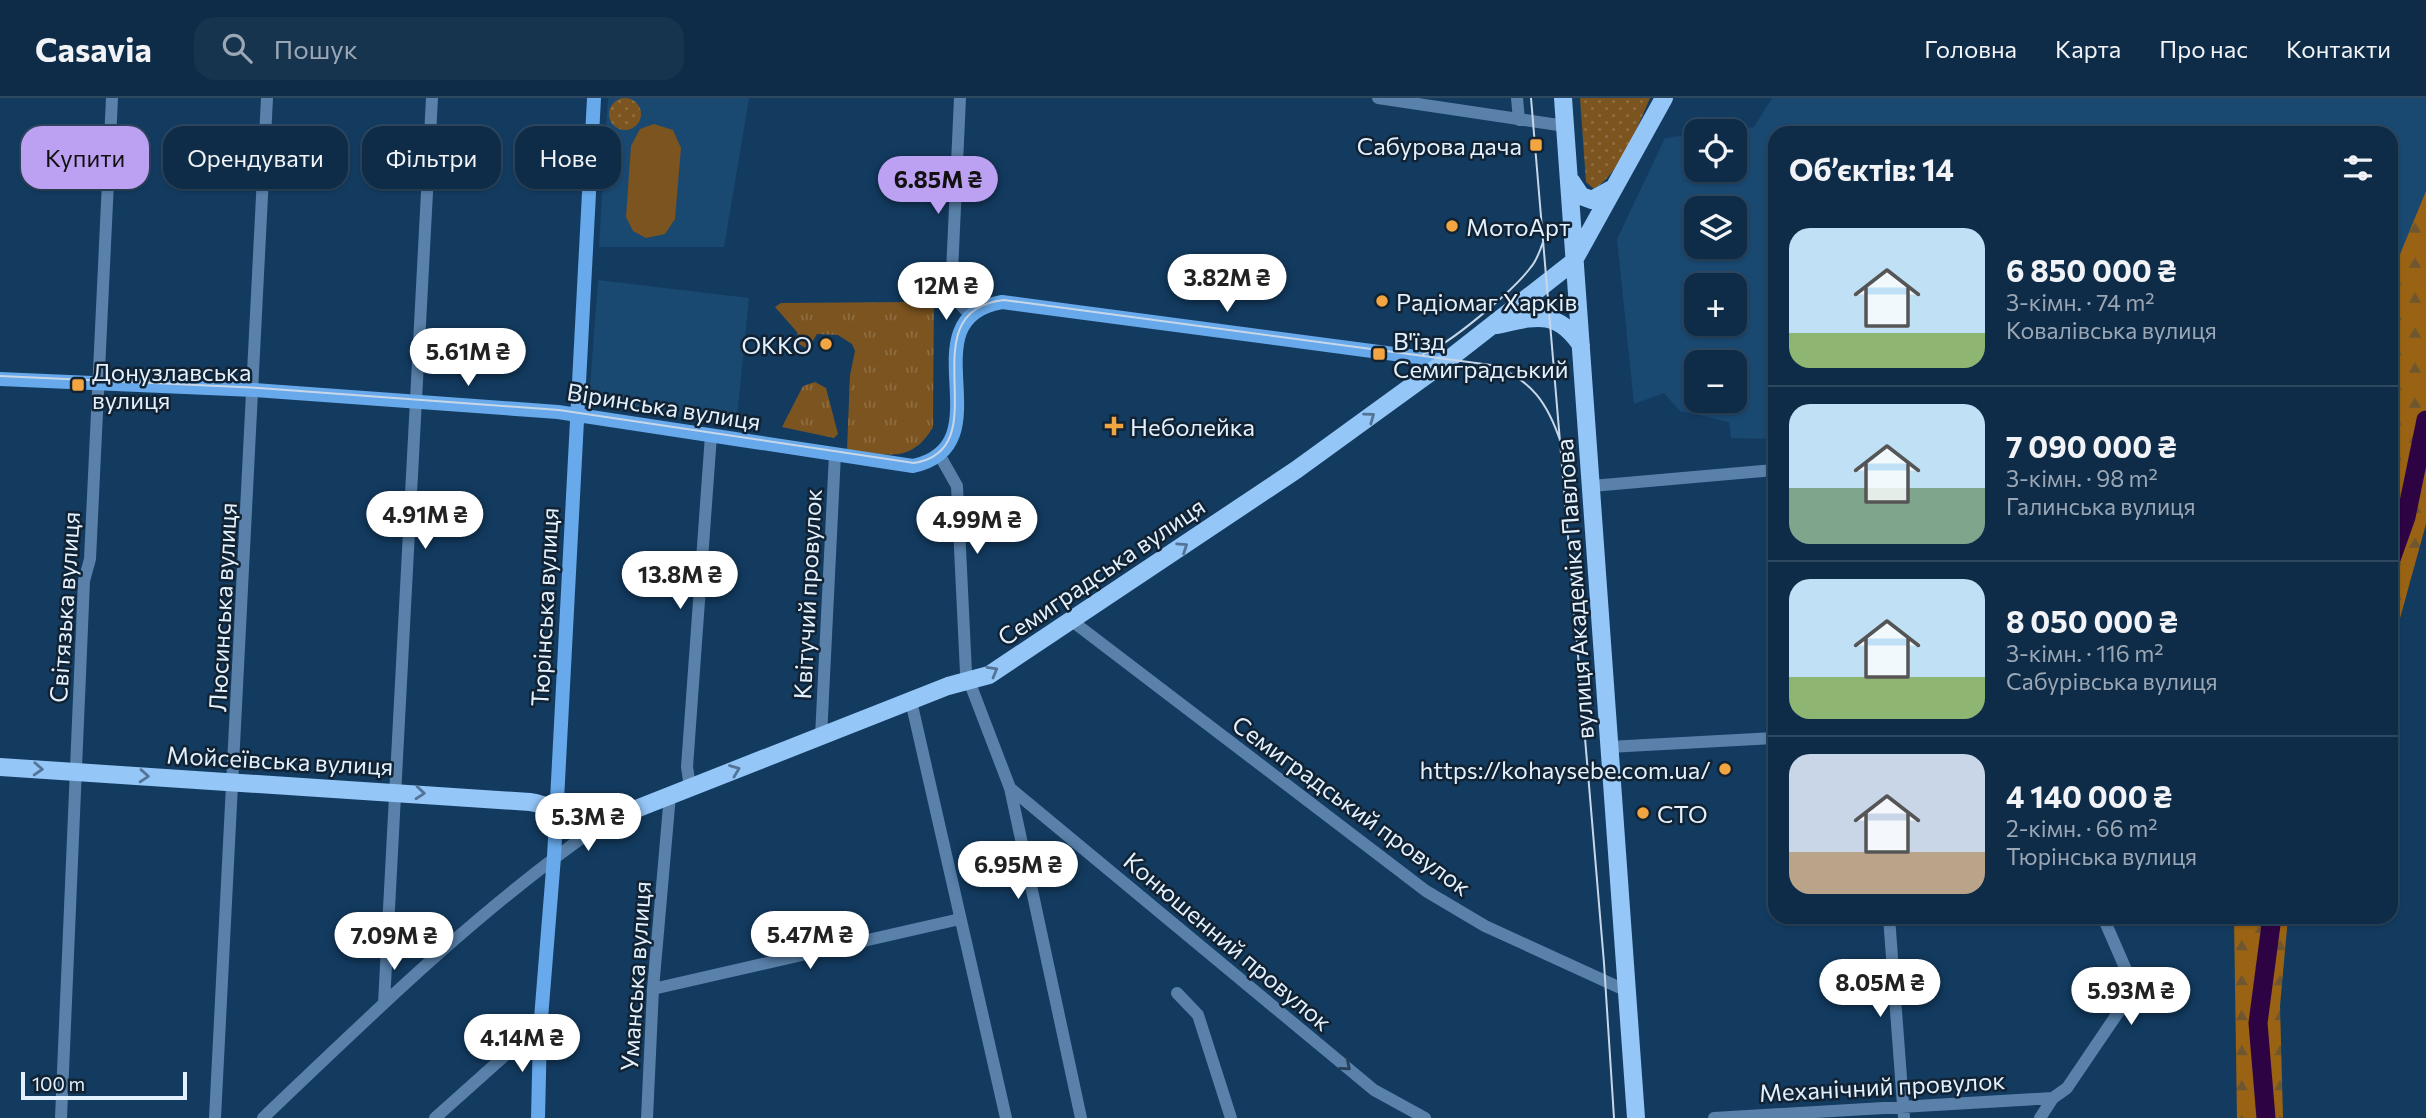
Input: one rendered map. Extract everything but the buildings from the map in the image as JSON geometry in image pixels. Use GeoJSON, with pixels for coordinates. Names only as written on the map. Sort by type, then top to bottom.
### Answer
{"type":"FeatureCollection","features":[{"type":"Feature","properties":{"kind":"main road","name":"Тюрінська вулиця"},"geometry":{"type":"LineString","coordinates":[[538,1118],[540,1031],[554,857],[594,98]]}},
{"type":"Feature","properties":{"kind":"main road","name":"вулиця Академіка Павлова"},"geometry":{"type":"LineString","coordinates":[[1563,98],[1636,1118]]}},
{"type":"Feature","properties":{"kind":"main road"},"geometry":{"type":"LineString","coordinates":[[1573,262],[1664,98]]}},
{"type":"Feature","properties":{"kind":"main road"},"geometry":{"type":"LineString","coordinates":[[1571,181],[1581,196],[1592,200],[1614,187]]}},
{"type":"Feature","properties":{"kind":"main road","name":"Семиградська вулиця"},"geometry":{"type":"LineString","coordinates":[[556,811],[583,824],[603,822],[948,686],[989,674],[1296,470],[1447,361],[1573,262]]}},
{"type":"Feature","properties":{"kind":"main road"},"geometry":{"type":"LineString","coordinates":[[940,456],[950,446],[956,430],[956,347],[963,327],[971,316],[987,306],[1002,302],[1447,361]]}},
{"type":"Feature","properties":{"kind":"main road"},"geometry":{"type":"LineString","coordinates":[[1493,326],[1546,318],[1565,326],[1581,345]]}},
{"type":"Feature","properties":{"kind":"main road","name":"Віринська вулиця"},"geometry":{"type":"LineString","coordinates":[[0,379],[254,390],[578,415],[913,466],[940,456]]}},
{"type":"Feature","properties":{"kind":"main road","name":"Мойсеївська вулиця"},"geometry":{"type":"LineString","coordinates":[[0,767],[394,791],[544,804],[556,811]]}},
{"type":"Feature","properties":{"kind":"street","name":"Світязька вулиця"},"geometry":{"type":"LineString","coordinates":[[61,1118],[84,581],[90,559],[96,383],[112,98]]}},
{"type":"Feature","properties":{"kind":"street","name":"Люсинська вулиця"},"geometry":{"type":"LineString","coordinates":[[215,1118],[235,783],[267,98]]}},
{"type":"Feature","properties":{"kind":"street"},"geometry":{"type":"LineString","coordinates":[[384,1003],[418,402],[432,98]]}},
{"type":"Feature","properties":{"kind":"street"},"geometry":{"type":"LineString","coordinates":[[960,98],[951,293],[971,316]]}},
{"type":"Feature","properties":{"kind":"street"},"geometry":{"type":"LineString","coordinates":[[1378,98],[1565,126]]}},
{"type":"Feature","properties":{"kind":"street"},"geometry":{"type":"LineString","coordinates":[[1517,98],[1519,120]]}},
{"type":"Feature","properties":{"kind":"street"},"geometry":{"type":"LineString","coordinates":[[690,787],[687,767],[711,435]]}},
{"type":"Feature","properties":{"kind":"street","name":"Квітучий провулок"},"geometry":{"type":"LineString","coordinates":[[821,737],[835,454]]}},
{"type":"Feature","properties":{"kind":"street"},"geometry":{"type":"LineString","coordinates":[[940,456],[957,486],[965,667],[968,682],[1010,788],[1081,1118]]}},
{"type":"Feature","properties":{"kind":"street"},"geometry":{"type":"LineString","coordinates":[[1592,486],[1768,471]]}},
{"type":"Feature","properties":{"kind":"street","name":"Семиградський провулок"},"geometry":{"type":"LineString","coordinates":[[1072,621],[1426,891],[1485,926],[1627,991]]}},
{"type":"Feature","properties":{"kind":"street"},"geometry":{"type":"LineString","coordinates":[[911,701],[1006,1118]]}},
{"type":"Feature","properties":{"kind":"street"},"geometry":{"type":"LineString","coordinates":[[1609,747],[1768,738]]}},
{"type":"Feature","properties":{"kind":"street","name":"Конюшенний провулок"},"geometry":{"type":"LineString","coordinates":[[1010,788],[1374,1090],[1425,1118]]}},
{"type":"Feature","properties":{"kind":"street","name":"Уманська вулиця"},"geometry":{"type":"LineString","coordinates":[[647,1118],[653,989],[670,795]]}},
{"type":"Feature","properties":{"kind":"street","name":"Семиградська вулиця"},"geometry":{"type":"LineString","coordinates":[[263,1118],[384,1003],[554,857],[603,822]]}},
{"type":"Feature","properties":{"kind":"street"},"geometry":{"type":"LineString","coordinates":[[653,989],[960,919]]}},
{"type":"Feature","properties":{"kind":"street"},"geometry":{"type":"LineString","coordinates":[[1890,924],[1905,1118]]}},
{"type":"Feature","properties":{"kind":"street"},"geometry":{"type":"LineString","coordinates":[[2040,1118],[2053,1098],[2067,1088],[2130,995],[2130,979],[2107,924]]}},
{"type":"Feature","properties":{"kind":"street"},"geometry":{"type":"LineString","coordinates":[[1177,993],[1198,1015],[1231,1118]]}},
{"type":"Feature","properties":{"kind":"street"},"geometry":{"type":"LineString","coordinates":[[435,1118],[520,1042],[540,1031]]}},
{"type":"Feature","properties":{"kind":"street","name":"Механічний провулок"},"geometry":{"type":"LineString","coordinates":[[1714,1118],[1903,1104],[2053,1098]]}},
{"type":"Feature","properties":{"kind":"shaded area"},"geometry":{"type":"Polygon","coordinates":[[[608,98],[749,98],[724,247],[599,247],[603,189],[621,189],[621,126],[606,126],[608,98]]]}},
{"type":"Feature","properties":{"kind":"shaded area"},"geometry":{"type":"Polygon","coordinates":[[[1772,98],[2426,98],[2426,191],[2398,259],[2398,126],[1768,126],[1768,439],[1731,438],[1729,422],[1689,413],[1747,413],[1747,350],[1684,350],[1684,412],[1664,393],[1634,404],[1617,239],[1665,138],[1684,136],[1684,182],[1747,182],[1747,128],[1754,127],[1772,98]]]}},
{"type":"Feature","properties":{"kind":"shaded area"},"geometry":{"type":"Polygon","coordinates":[[[598,280],[749,298],[736,427],[589,401],[598,280]]]}},
{"type":"Feature","properties":{"kind":"green space"},"geometry":{"type":"Polygon","coordinates":[[[1580,98],[1650,98],[1619,161],[1594,189],[1586,182],[1580,98]]]}},
{"type":"Feature","properties":{"kind":"green space"},"geometry":{"type":"Polygon","coordinates":[[[631,99],[637,102],[640,108],[637,126],[625,130],[621,129],[621,126],[613,126],[609,114],[613,102],[631,99]]]}},
{"type":"Feature","properties":{"kind":"green space"},"geometry":{"type":"Polygon","coordinates":[[[654,124],[673,130],[681,148],[675,219],[665,234],[646,238],[633,231],[626,217],[631,146],[640,129],[654,124]]]}},
{"type":"Feature","properties":{"kind":"green space"},"geometry":{"type":"Polygon","coordinates":[[[2426,191],[2426,524],[2398,626],[2398,259],[2426,191]]]}},
{"type":"Feature","properties":{"kind":"green space"},"geometry":{"type":"Polygon","coordinates":[[[916,280],[934,281],[933,427],[925,439],[906,452],[885,454],[847,450],[850,375],[855,351],[852,344],[838,335],[817,334],[808,349],[799,344],[797,332],[775,307],[781,303],[914,302],[916,280]]]}},
{"type":"Feature","properties":{"kind":"green space"},"geometry":{"type":"Polygon","coordinates":[[[815,382],[826,388],[838,434],[834,438],[782,427],[803,386],[815,382]]]}},
{"type":"Feature","properties":{"kind":"green space"},"geometry":{"type":"Polygon","coordinates":[[[2234,924],[2287,924],[2280,1006],[2283,1118],[2237,1118],[2234,924]]]}},
{"type":"Feature","properties":{"kind":"waterway"},"geometry":{"type":"LineString","coordinates":[[2398,540],[2406,517],[2426,420]]}},
{"type":"Feature","properties":{"kind":"waterway"},"geometry":{"type":"LineString","coordinates":[[2266,1118],[2258,1023],[2271,924]]}},
{"type":"Feature","properties":{"kind":"tram line"},"geometry":{"type":"LineString","coordinates":[[1531,98],[1604,963],[1614,1118]]}},
{"type":"Feature","properties":{"kind":"tram line"},"geometry":{"type":"LineString","coordinates":[[1423,354],[1464,329],[1523,277],[1533,264],[1543,242]]}},
{"type":"Feature","properties":{"kind":"tram line"},"geometry":{"type":"LineString","coordinates":[[0,376],[259,388],[559,410],[914,463],[939,452],[951,433],[955,408],[955,353],[960,328],[975,310],[1004,300],[1491,365],[1528,386],[1544,405],[1561,443]]}},
{"type":"Feature","properties":{"kind":"place","name":"Сабурова дача"},"geometry":{"type":"Point","coordinates":[1536,145]}},
{"type":"Feature","properties":{"kind":"place","name":"МотоАрт"},"geometry":{"type":"Point","coordinates":[1452,226]}},
{"type":"Feature","properties":{"kind":"place","name":"Радіомаг Харків"},"geometry":{"type":"Point","coordinates":[1382,301]}},
{"type":"Feature","properties":{"kind":"place","name":"ОККО"},"geometry":{"type":"Point","coordinates":[826,344]}},
{"type":"Feature","properties":{"kind":"place","name":"В'їзд Семиградський"},"geometry":{"type":"Point","coordinates":[1379,354]}},
{"type":"Feature","properties":{"kind":"place","name":"Донузлавська вулиця"},"geometry":{"type":"Point","coordinates":[78,385]}},
{"type":"Feature","properties":{"kind":"place","name":"Неболейка"},"geometry":{"type":"Point","coordinates":[1114,426]}},
{"type":"Feature","properties":{"kind":"place","name":"https://kohaysebe.com.ua/"},"geometry":{"type":"Point","coordinates":[1725,769]}},
{"type":"Feature","properties":{"kind":"place","name":"СТО"},"geometry":{"type":"Point","coordinates":[1643,813]}}]}
